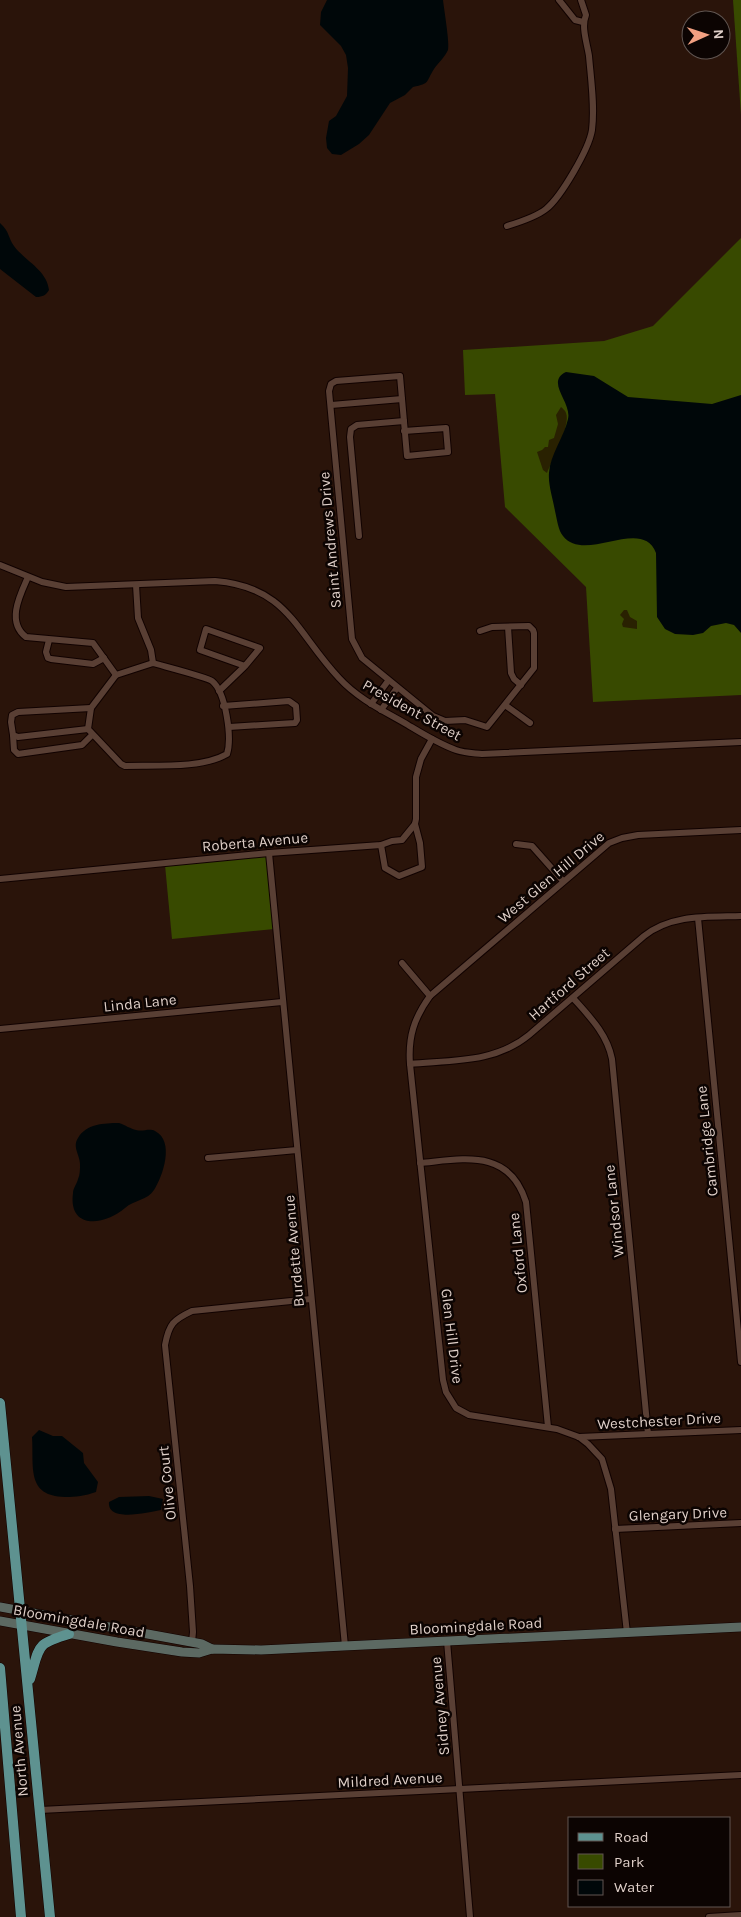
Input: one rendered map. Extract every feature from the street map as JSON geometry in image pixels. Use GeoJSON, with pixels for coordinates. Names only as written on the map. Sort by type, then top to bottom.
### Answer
{"type":"FeatureCollection","features":[{"type":"Feature","properties":{"kind":"main road","name":"North Avenue"},"geometry":{"type":"LineString","coordinates":[[0,1403],[50,1917]]}},
{"type":"Feature","properties":{"kind":"main road","name":"Bloomingdale Road"},"geometry":{"type":"LineString","coordinates":[[0,1606],[202,1644],[212,1649]]}},
{"type":"Feature","properties":{"kind":"main road","name":"Bloomingdale Road"},"geometry":{"type":"LineString","coordinates":[[0,1621],[69,1634],[199,1653],[212,1649],[250,1651],[741,1627]]}},
{"type":"Feature","properties":{"kind":"main road"},"geometry":{"type":"LineString","coordinates":[[28,1684],[37,1652],[41,1645],[49,1640],[69,1634]]}},
{"type":"Feature","properties":{"kind":"main road","name":"North Avenue"},"geometry":{"type":"LineString","coordinates":[[0,1668],[22,1917]]}},
{"type":"Feature","properties":{"kind":"street"},"geometry":{"type":"LineString","coordinates":[[559,0],[574,20],[583,22]]}},
{"type":"Feature","properties":{"kind":"street"},"geometry":{"type":"LineString","coordinates":[[507,226],[520,222],[546,209],[577,166],[587,147],[591,132],[592,111],[588,56],[583,22],[586,15],[580,0]]}},
{"type":"Feature","properties":{"kind":"street","name":"Saint Andrews Drive"},"geometry":{"type":"LineString","coordinates":[[402,399],[400,376],[336,381],[331,384],[331,405],[352,639],[362,658],[432,716],[440,720],[465,720],[487,726],[505,705]]}},
{"type":"Feature","properties":{"kind":"street"},"geometry":{"type":"LineString","coordinates":[[331,405],[402,399],[404,432],[407,456],[448,452],[446,428],[404,432]]}},
{"type":"Feature","properties":{"kind":"street"},"geometry":{"type":"LineString","coordinates":[[359,536],[350,436],[351,429],[357,425],[404,421]]}},
{"type":"Feature","properties":{"kind":"street","name":"President Street"},"geometry":{"type":"LineString","coordinates":[[0,565],[28,577],[52,585],[66,587],[214,581],[237,584],[255,590],[285,610],[340,680],[352,692],[432,739],[457,750],[482,754],[741,742]]}},
{"type":"Feature","properties":{"kind":"street"},"geometry":{"type":"LineString","coordinates":[[28,577],[16,604],[16,625],[19,632],[26,637],[93,643],[116,675]]}},
{"type":"Feature","properties":{"kind":"street"},"geometry":{"type":"LineString","coordinates":[[136,585],[138,618],[153,663]]}},
{"type":"Feature","properties":{"kind":"street"},"geometry":{"type":"LineString","coordinates":[[480,631],[492,627],[508,626],[528,626],[534,630],[535,663],[532,672],[505,705],[530,723]]}},
{"type":"Feature","properties":{"kind":"street"},"geometry":{"type":"LineString","coordinates":[[508,626],[511,674],[521,686]]}},
{"type":"Feature","properties":{"kind":"street"},"geometry":{"type":"LineString","coordinates":[[219,691],[245,666],[260,648],[206,629],[200,650],[245,666]]}},
{"type":"Feature","properties":{"kind":"street"},"geometry":{"type":"LineString","coordinates":[[49,640],[46,652],[48,658],[51,659],[94,664],[104,658]]}},
{"type":"Feature","properties":{"kind":"street"},"geometry":{"type":"LineString","coordinates":[[13,735],[18,737],[90,732],[125,766],[218,759],[227,754],[230,745],[229,727],[219,691],[212,680],[153,663],[116,675],[91,708],[90,732],[82,744],[18,754],[14,750],[11,722],[12,715],[18,712],[91,708]]}},
{"type":"Feature","properties":{"kind":"street"},"geometry":{"type":"LineString","coordinates":[[372,704],[388,681]]}},
{"type":"Feature","properties":{"kind":"street"},"geometry":{"type":"LineString","coordinates":[[381,710],[397,688]]}},
{"type":"Feature","properties":{"kind":"street"},"geometry":{"type":"LineString","coordinates":[[223,706],[290,701],[296,706],[297,720],[295,723],[229,727]]}},
{"type":"Feature","properties":{"kind":"street"},"geometry":{"type":"LineString","coordinates":[[381,845],[385,868],[399,876],[422,867],[420,843],[415,824],[417,814],[416,777],[421,759],[432,739]]}},
{"type":"Feature","properties":{"kind":"street","name":"Roberta Avenue"},"geometry":{"type":"LineString","coordinates":[[0,879],[269,853],[381,845],[402,840],[415,824]]}},
{"type":"Feature","properties":{"kind":"street","name":"West Glen Hill Drive"},"geometry":{"type":"LineString","coordinates":[[430,996],[605,846],[622,838],[638,835],[741,830]]}},
{"type":"Feature","properties":{"kind":"street"},"geometry":{"type":"LineString","coordinates":[[516,844],[532,846],[563,881]]}},
{"type":"Feature","properties":{"kind":"street","name":"Burdette Avenue"},"geometry":{"type":"LineString","coordinates":[[269,853],[345,1646]]}},
{"type":"Feature","properties":{"kind":"street","name":"Hartford Street"},"geometry":{"type":"LineString","coordinates":[[410,1064],[488,1056],[509,1049],[524,1039],[573,998],[650,931],[674,920],[741,916]]}},
{"type":"Feature","properties":{"kind":"street","name":"Cambridge Lane"},"geometry":{"type":"LineString","coordinates":[[698,918],[741,1362]]}},
{"type":"Feature","properties":{"kind":"street"},"geometry":{"type":"LineString","coordinates":[[402,963],[430,996]]}},
{"type":"Feature","properties":{"kind":"street","name":"Glen Hill Drive"},"geometry":{"type":"LineString","coordinates":[[430,996],[419,1010],[412,1028],[409,1044],[443,1380],[446,1392],[456,1408],[469,1415],[548,1427],[579,1437],[602,1459],[611,1489],[627,1633]]}},
{"type":"Feature","properties":{"kind":"street","name":"Windsor Lane"},"geometry":{"type":"LineString","coordinates":[[573,998],[598,1026],[612,1059],[648,1434]]}},
{"type":"Feature","properties":{"kind":"street","name":"Linda Lane"},"geometry":{"type":"LineString","coordinates":[[0,1030],[282,1002]]}},
{"type":"Feature","properties":{"kind":"street"},"geometry":{"type":"LineString","coordinates":[[208,1158],[297,1150]]}},
{"type":"Feature","properties":{"kind":"street","name":"Oxford Lane"},"geometry":{"type":"LineString","coordinates":[[420,1163],[472,1159],[485,1160],[497,1165],[509,1174],[520,1189],[526,1202],[548,1427]]}},
{"type":"Feature","properties":{"kind":"street","name":"Olive Court"},"geometry":{"type":"LineString","coordinates":[[192,1642],[189,1570],[165,1345],[168,1330],[178,1318],[192,1311],[311,1299]]}},
{"type":"Feature","properties":{"kind":"street","name":"Westchester Drive"},"geometry":{"type":"LineString","coordinates":[[579,1437],[741,1430]]}},
{"type":"Feature","properties":{"kind":"street","name":"Glengary Drive"},"geometry":{"type":"LineString","coordinates":[[615,1529],[741,1524]]}},
{"type":"Feature","properties":{"kind":"street","name":"Sidney Avenue"},"geometry":{"type":"LineString","coordinates":[[447,1641],[470,1917]]}},
{"type":"Feature","properties":{"kind":"street","name":"Mildred Avenue"},"geometry":{"type":"LineString","coordinates":[[40,1810],[741,1775]]}},
{"type":"Feature","properties":{"kind":"street"},"geometry":{"type":"LineString","coordinates":[[709,1917],[741,1915]]}},
{"type":"Feature","properties":{"kind":"green space"},"geometry":{"type":"Polygon","coordinates":[[[733,0],[741,0],[741,115],[733,0]]]}},
{"type":"Feature","properties":{"kind":"green space"},"geometry":{"type":"Polygon","coordinates":[[[741,238],[741,695],[593,702],[586,587],[505,507],[495,394],[465,395],[463,350],[604,341],[653,326],[741,238]]]}},
{"type":"Feature","properties":{"kind":"green space"},"geometry":{"type":"Polygon","coordinates":[[[268,855],[274,929],[172,939],[165,865],[268,855]]]}},
{"type":"Feature","properties":{"kind":"sand"},"geometry":{"type":"Polygon","coordinates":[[[561,407],[566,413],[566,426],[547,473],[543,470],[537,452],[548,447],[549,440],[554,438],[558,424],[556,415],[561,407]]]}},
{"type":"Feature","properties":{"kind":"sand"},"geometry":{"type":"Polygon","coordinates":[[[624,610],[627,610],[630,617],[637,621],[637,629],[623,627],[624,619],[620,615],[624,610]]]}},
{"type":"Feature","properties":{"kind":"water"},"geometry":{"type":"Polygon","coordinates":[[[327,0],[443,0],[448,41],[447,53],[434,69],[427,82],[413,87],[405,95],[390,103],[369,135],[359,144],[341,155],[332,154],[327,148],[326,138],[329,121],[336,116],[347,96],[348,68],[346,55],[341,46],[320,25],[321,12],[327,0]]]}},
{"type":"Feature","properties":{"kind":"water"},"geometry":{"type":"Polygon","coordinates":[[[0,223],[6,229],[14,246],[44,277],[49,290],[41,297],[36,297],[0,269],[0,223]]]}},
{"type":"Feature","properties":{"kind":"water"},"geometry":{"type":"Polygon","coordinates":[[[566,372],[594,376],[628,397],[712,404],[741,395],[741,633],[734,625],[726,623],[711,626],[703,633],[693,635],[675,634],[665,629],[657,617],[656,553],[649,543],[639,539],[626,539],[585,545],[573,543],[561,534],[549,482],[549,473],[568,419],[566,406],[558,387],[560,376],[566,372]]]}},
{"type":"Feature","properties":{"kind":"water"},"geometry":{"type":"Polygon","coordinates":[[[119,1123],[136,1130],[153,1130],[161,1136],[165,1142],[166,1150],[161,1176],[151,1193],[117,1214],[99,1221],[82,1219],[76,1214],[73,1205],[73,1191],[80,1170],[76,1141],[81,1133],[91,1127],[119,1123]]]}},
{"type":"Feature","properties":{"kind":"water"},"geometry":{"type":"Polygon","coordinates":[[[39,1430],[53,1436],[62,1436],[83,1453],[84,1463],[98,1482],[96,1492],[65,1497],[52,1495],[38,1485],[33,1469],[32,1437],[39,1430]]]}},
{"type":"Feature","properties":{"kind":"water"},"geometry":{"type":"Polygon","coordinates":[[[149,1496],[163,1499],[161,1510],[130,1515],[115,1512],[110,1508],[109,1502],[119,1497],[149,1496]]]}}]}
